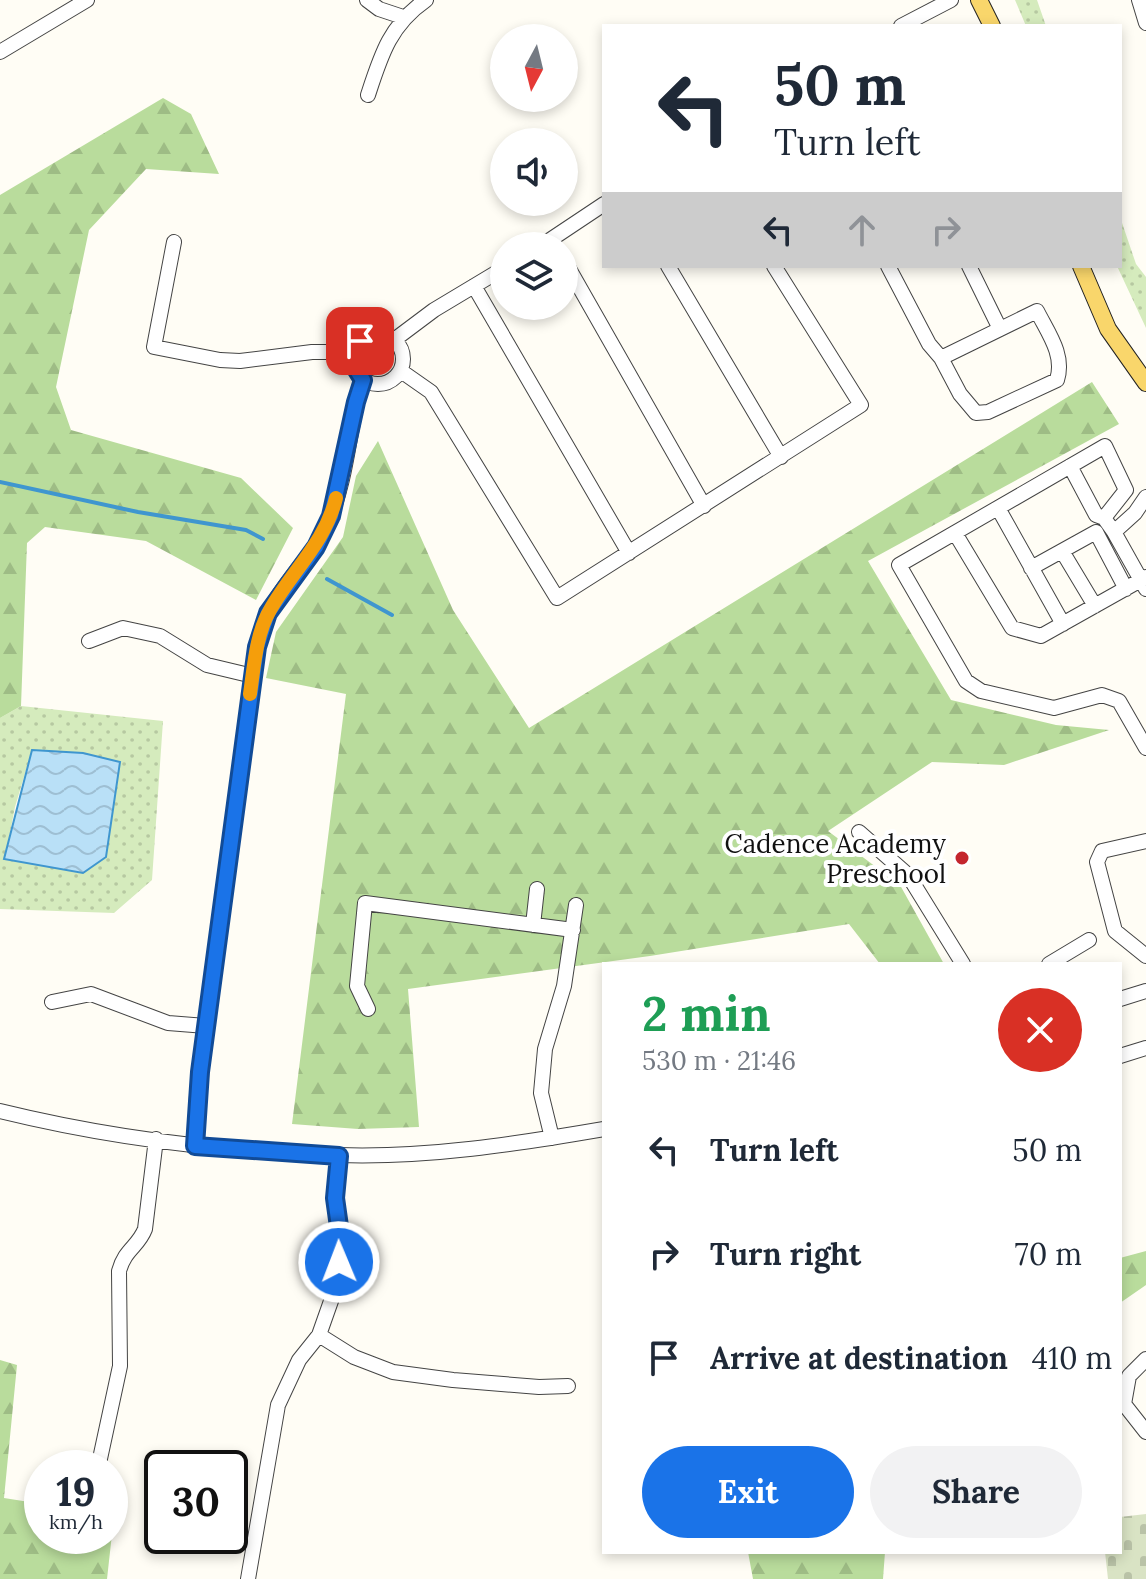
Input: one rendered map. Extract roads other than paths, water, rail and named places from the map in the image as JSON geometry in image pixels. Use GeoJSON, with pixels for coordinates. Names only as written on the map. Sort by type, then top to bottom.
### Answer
{"type":"FeatureCollection","features":[{"type":"Feature","properties":{"kind":"main road"},"geometry":{"type":"LineString","coordinates":[[979,0],[991,24]]}},
{"type":"Feature","properties":{"kind":"main road"},"geometry":{"type":"LineString","coordinates":[[1082,268],[1108,329],[1146,383]]}},
{"type":"Feature","properties":{"kind":"street"},"geometry":{"type":"LineString","coordinates":[[0,52],[87,0]]}},
{"type":"Feature","properties":{"kind":"street"},"geometry":{"type":"LineString","coordinates":[[367,0],[379,9],[403,17]]}},
{"type":"Feature","properties":{"kind":"street"},"geometry":{"type":"LineString","coordinates":[[368,95],[387,45],[403,17],[426,0]]}},
{"type":"Feature","properties":{"kind":"street"},"geometry":{"type":"LineString","coordinates":[[905,24],[951,0]]}},
{"type":"Feature","properties":{"kind":"street"},"geometry":{"type":"LineString","coordinates":[[1139,0],[1146,23]]}},
{"type":"Feature","properties":{"kind":"street"},"geometry":{"type":"LineString","coordinates":[[566,232],[602,205]]}},
{"type":"Feature","properties":{"kind":"street"},"geometry":{"type":"LineString","coordinates":[[174,242],[154,347],[240,361],[272,355],[354,352]]}},
{"type":"Feature","properties":{"kind":"street"},"geometry":{"type":"LineString","coordinates":[[669,268],[781,457]]}},
{"type":"Feature","properties":{"kind":"street"},"geometry":{"type":"LineString","coordinates":[[401,371],[431,392],[557,598],[861,405],[775,268]]}},
{"type":"Feature","properties":{"kind":"street"},"geometry":{"type":"LineString","coordinates":[[889,268],[929,344],[941,358],[960,394],[976,413],[988,412],[1057,380],[1060,369],[1060,357],[1037,311],[941,358]]}},
{"type":"Feature","properties":{"kind":"street"},"geometry":{"type":"LineString","coordinates":[[970,268],[1000,329]]}},
{"type":"Feature","properties":{"kind":"street"},"geometry":{"type":"LineString","coordinates":[[394,340],[434,310],[490,276]]}},
{"type":"Feature","properties":{"kind":"street"},"geometry":{"type":"LineString","coordinates":[[578,285],[704,506]]}},
{"type":"Feature","properties":{"kind":"street"},"geometry":{"type":"LineString","coordinates":[[474,286],[629,553]]}},
{"type":"Feature","properties":{"kind":"street"},"geometry":{"type":"LineString","coordinates":[[383,334],[394,340],[404,358],[401,371],[385,384],[377,385],[363,380],[353,364],[354,352],[367,336],[383,334]]}},
{"type":"Feature","properties":{"kind":"street"},"geometry":{"type":"LineString","coordinates":[[195,1146],[197,1095],[257,647],[268,613],[316,547],[331,516],[363,380]]}},
{"type":"Feature","properties":{"kind":"street"},"geometry":{"type":"LineString","coordinates":[[1126,589],[1106,527],[1126,490],[1105,446],[899,565],[966,681],[981,691],[1054,708],[1102,695],[1119,701],[1146,748]]}},
{"type":"Feature","properties":{"kind":"street"},"geometry":{"type":"LineString","coordinates":[[955,533],[1012,628],[1041,636],[1144,582],[1096,515],[1070,466]]}},
{"type":"Feature","properties":{"kind":"street"},"geometry":{"type":"LineString","coordinates":[[1031,568],[1135,513],[1146,497]]}},
{"type":"Feature","properties":{"kind":"street"},"geometry":{"type":"LineString","coordinates":[[998,508],[1063,624]]}},
{"type":"Feature","properties":{"kind":"street"},"geometry":{"type":"LineString","coordinates":[[1062,551],[1095,606]]}},
{"type":"Feature","properties":{"kind":"street"},"geometry":{"type":"LineString","coordinates":[[89,641],[123,628],[136,630],[160,636],[207,665],[253,676]]}},
{"type":"Feature","properties":{"kind":"street"},"geometry":{"type":"LineString","coordinates":[[859,832],[908,875],[962,962]]}},
{"type":"Feature","properties":{"kind":"street"},"geometry":{"type":"LineString","coordinates":[[1146,841],[1102,851],[1097,862],[1115,931],[1146,956]]}},
{"type":"Feature","properties":{"kind":"street"},"geometry":{"type":"LineString","coordinates":[[533,925],[537,889]]}},
{"type":"Feature","properties":{"kind":"street"},"geometry":{"type":"LineString","coordinates":[[368,1009],[357,986],[365,903],[573,930]]}},
{"type":"Feature","properties":{"kind":"street"},"geometry":{"type":"LineString","coordinates":[[552,1138],[541,1093],[545,1049],[564,986],[576,905]]}},
{"type":"Feature","properties":{"kind":"street"},"geometry":{"type":"LineString","coordinates":[[1052,962],[1089,940]]}},
{"type":"Feature","properties":{"kind":"street"},"geometry":{"type":"LineString","coordinates":[[1122,998],[1146,991]]}},
{"type":"Feature","properties":{"kind":"street"},"geometry":{"type":"LineString","coordinates":[[52,1002],[91,994],[168,1023],[206,1026]]}},
{"type":"Feature","properties":{"kind":"street"},"geometry":{"type":"LineString","coordinates":[[1122,1055],[1146,1048]]}},
{"type":"Feature","properties":{"kind":"street"},"geometry":{"type":"LineString","coordinates":[[0,1111],[195,1146],[339,1156],[430,1152],[602,1129]]}},
{"type":"Feature","properties":{"kind":"street"},"geometry":{"type":"LineString","coordinates":[[104,1450],[120,1366],[119,1271],[122,1257],[142,1238],[145,1229],[156,1139]]}},
{"type":"Feature","properties":{"kind":"street"},"geometry":{"type":"LineString","coordinates":[[248,1579],[278,1405],[299,1360],[319,1335],[337,1284],[341,1241],[335,1198],[339,1156]]}},
{"type":"Feature","properties":{"kind":"street"},"geometry":{"type":"LineString","coordinates":[[319,1335],[354,1357],[393,1372],[539,1387],[568,1386]]}},
{"type":"Feature","properties":{"kind":"street"},"geometry":{"type":"LineString","coordinates":[[1146,1359],[1129,1376],[1124,1404],[1146,1432]]}},
{"type":"Feature","properties":{"kind":"water"},"geometry":{"type":"Polygon","coordinates":[[[32,750],[83,753],[120,762],[106,857],[83,873],[4,859],[32,750]]]}},
{"type":"Feature","properties":{"kind":"waterway"},"geometry":{"type":"LineString","coordinates":[[0,482],[138,512],[246,530],[263,539]]}},
{"type":"Feature","properties":{"kind":"waterway"},"geometry":{"type":"LineString","coordinates":[[327,579],[392,615]]}},
{"type":"Feature","properties":{"kind":"place","name":"Cadence Academy Preschool"},"geometry":{"type":"Point","coordinates":[962,858]}}]}
